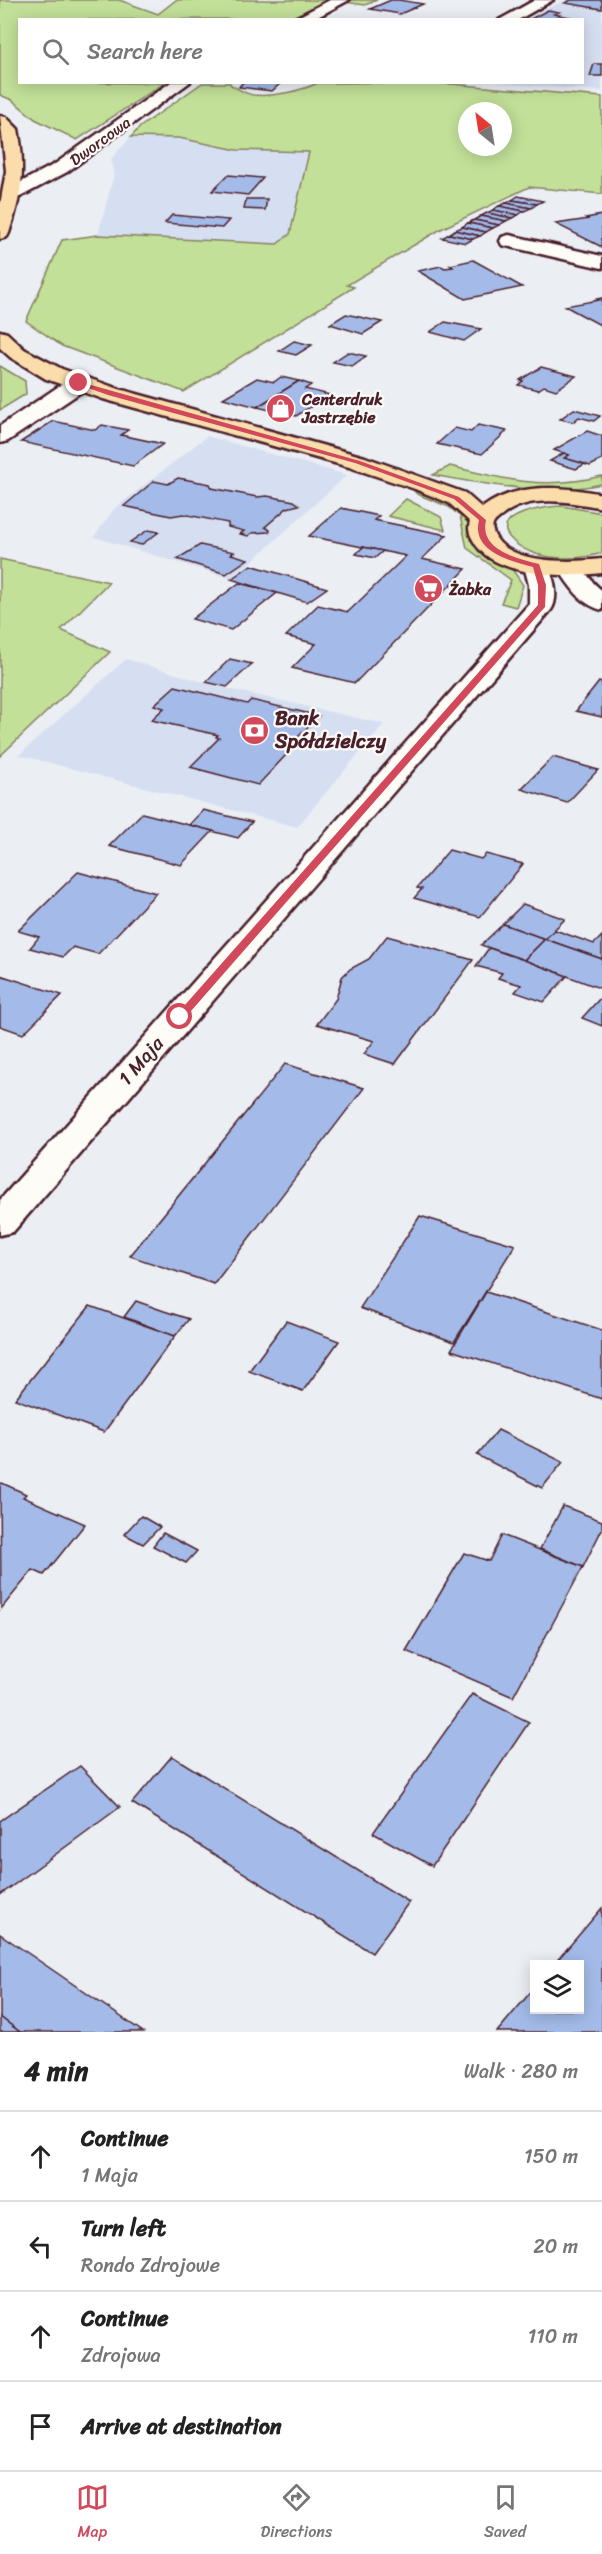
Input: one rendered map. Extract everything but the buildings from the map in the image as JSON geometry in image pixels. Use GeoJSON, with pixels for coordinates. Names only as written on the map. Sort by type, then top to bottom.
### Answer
{"type":"FeatureCollection","features":[{"type":"Feature","properties":{"kind":"main road"},"geometry":{"type":"LineString","coordinates":[[0,121],[10,129],[17,165],[14,193],[0,233]]}},
{"type":"Feature","properties":{"kind":"main road"},"geometry":{"type":"LineString","coordinates":[[2,342],[54,374],[111,394],[357,462],[522,499]]}},
{"type":"Feature","properties":{"kind":"main road"},"geometry":{"type":"LineString","coordinates":[[357,462],[457,498],[482,520]]}},
{"type":"Feature","properties":{"kind":"main road"},"geometry":{"type":"LineString","coordinates":[[597,497],[554,496],[522,499],[491,511],[482,520],[480,531],[484,541],[496,551],[514,560],[536,566],[570,569],[602,566]]}},
{"type":"Feature","properties":{"kind":"street"},"geometry":{"type":"LineString","coordinates":[[303,18],[342,0]]}},
{"type":"Feature","properties":{"kind":"street"},"geometry":{"type":"LineString","coordinates":[[510,18],[546,0]]}},
{"type":"Feature","properties":{"kind":"street","name":"Dworcowa"},"geometry":{"type":"LineString","coordinates":[[14,193],[61,168],[179,84]]}},
{"type":"Feature","properties":{"kind":"street"},"geometry":{"type":"LineString","coordinates":[[509,241],[602,262]]}},
{"type":"Feature","properties":{"kind":"street"},"geometry":{"type":"LineString","coordinates":[[0,436],[79,383]]}},
{"type":"Feature","properties":{"kind":"street","name":"1 Maja"},"geometry":{"type":"LineString","coordinates":[[0,1223],[542,605],[542,585],[536,566]]}},
{"type":"Feature","properties":{"kind":"street"},"geometry":{"type":"LineString","coordinates":[[570,569],[586,591],[602,602]]}},
{"type":"Feature","properties":{"kind":"shaded area"},"geometry":{"type":"Polygon","coordinates":[[[566,0],[602,0],[602,91],[511,84],[584,84],[584,18],[526,18],[566,0]]]}},
{"type":"Feature","properties":{"kind":"shaded area"},"geometry":{"type":"Polygon","coordinates":[[[131,137],[179,138],[237,150],[309,152],[290,234],[277,244],[98,235],[114,174],[111,159],[131,137]]]}},
{"type":"Feature","properties":{"kind":"shaded area"},"geometry":{"type":"Polygon","coordinates":[[[207,436],[347,475],[249,564],[229,578],[94,537],[114,509],[207,436]]]}},
{"type":"Feature","properties":{"kind":"shaded area"},"geometry":{"type":"Polygon","coordinates":[[[126,659],[220,687],[384,724],[297,827],[19,755],[126,659]]]}},
{"type":"Feature","properties":{"kind":"green space"},"geometry":{"type":"Polygon","coordinates":[[[0,0],[119,0],[158,14],[176,0],[331,0],[289,18],[18,18],[18,84],[163,84],[77,140],[35,119],[12,100],[0,95],[0,0]]]}},
{"type":"Feature","properties":{"kind":"green space"},"geometry":{"type":"Polygon","coordinates":[[[331,0],[377,0],[365,5],[331,0]]]}},
{"type":"Feature","properties":{"kind":"green space"},"geometry":{"type":"Polygon","coordinates":[[[201,84],[230,84],[253,95],[287,93],[316,84],[452,84],[602,97],[602,194],[529,187],[441,229],[347,285],[354,287],[184,392],[62,346],[26,321],[62,240],[98,235],[277,244],[290,234],[309,152],[237,150],[179,138],[131,137],[140,127],[201,84]]]}},
{"type":"Feature","properties":{"kind":"green space"},"geometry":{"type":"Polygon","coordinates":[[[0,366],[25,381],[26,394],[0,410],[0,366]]]}},
{"type":"Feature","properties":{"kind":"green space"},"geometry":{"type":"Polygon","coordinates":[[[450,466],[525,482],[562,482],[602,476],[602,484],[560,489],[517,488],[433,475],[450,466]]]}},
{"type":"Feature","properties":{"kind":"green space"},"geometry":{"type":"Polygon","coordinates":[[[414,491],[450,503],[468,516],[470,540],[512,569],[523,585],[516,607],[501,603],[511,580],[467,548],[460,516],[449,507],[414,491]]]}},
{"type":"Feature","properties":{"kind":"green space"},"geometry":{"type":"Polygon","coordinates":[[[406,499],[441,517],[445,530],[388,516],[406,499]]]}},
{"type":"Feature","properties":{"kind":"green space"},"geometry":{"type":"Polygon","coordinates":[[[562,506],[602,513],[602,553],[568,558],[544,556],[522,548],[506,532],[507,525],[512,518],[533,510],[562,506]]]}},
{"type":"Feature","properties":{"kind":"green space"},"geometry":{"type":"Polygon","coordinates":[[[0,559],[109,582],[61,630],[110,652],[0,756],[0,559]]]}},
{"type":"Feature","properties":{"kind":"place","name":"Centerdruk Jastrzębie"},"geometry":{"type":"Point","coordinates":[281,408]}},
{"type":"Feature","properties":{"kind":"place","name":"Żabka"},"geometry":{"type":"Point","coordinates":[428,589]}},
{"type":"Feature","properties":{"kind":"place","name":"Bank Spółdzielczy"},"geometry":{"type":"Point","coordinates":[254,730]}},
{"type":"Feature","properties":{"kind":"route"},"geometry":{"type":"LineString","coordinates":[[79,383],[111,394],[357,462],[457,498],[482,520],[480,531],[484,541],[496,551],[514,560],[536,566],[542,585],[542,605],[180,1017]]}}]}
